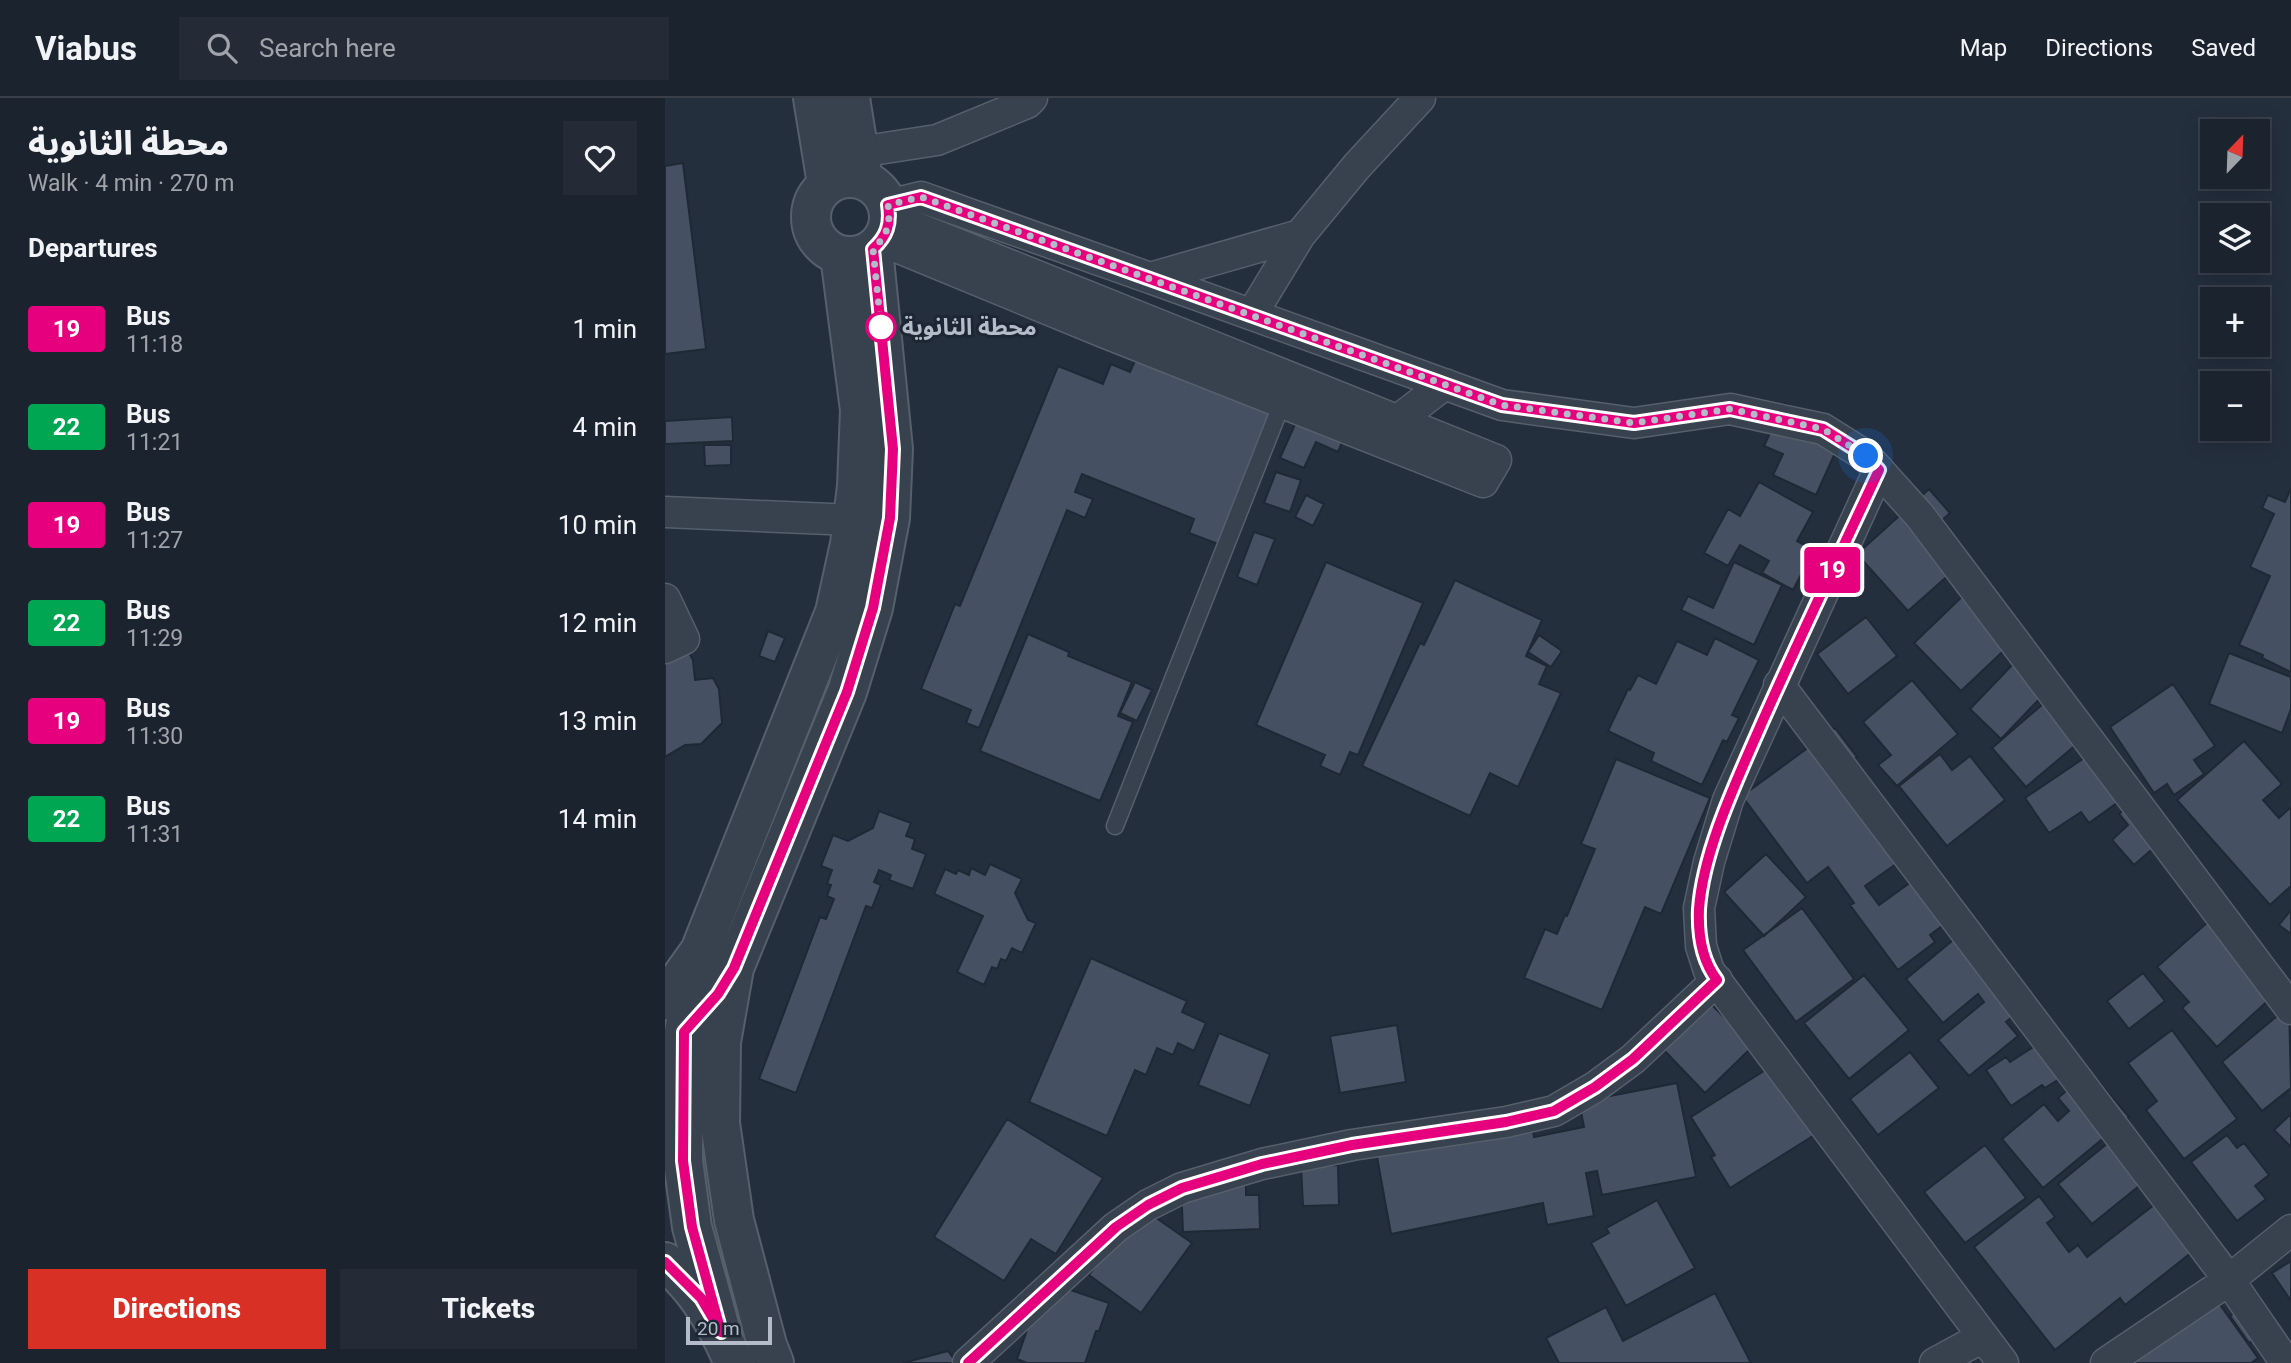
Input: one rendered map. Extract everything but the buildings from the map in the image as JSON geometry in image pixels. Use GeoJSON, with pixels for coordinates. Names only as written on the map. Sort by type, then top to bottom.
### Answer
{"type":"FeatureCollection","features":[{"type":"Feature","properties":{"kind":"street"},"geometry":{"type":"LineString","coordinates":[[727,1347],[679,1220],[683,1161],[674,1045],[700,951],[835,612],[851,544],[857,486],[865,210],[813,98]]}},
{"type":"Feature","properties":{"kind":"street"},"geometry":{"type":"LineString","coordinates":[[674,1045],[718,994],[734,968],[847,692],[873,608],[890,518],[893,449],[850,98]]}},
{"type":"Feature","properties":{"kind":"street"},"geometry":{"type":"LineString","coordinates":[[865,210],[937,140],[1027,103],[1032,98]]}},
{"type":"Feature","properties":{"kind":"street"},"geometry":{"type":"LineString","coordinates":[[1252,314],[1300,235],[1357,166],[1420,98]]}},
{"type":"Feature","properties":{"kind":"street"},"geometry":{"type":"LineString","coordinates":[[865,210],[921,197],[1502,405],[1634,423],[1730,409],[1823,429],[1866,456],[1920,516],[2291,1009]]}},
{"type":"Feature","properties":{"kind":"street"},"geometry":{"type":"LineString","coordinates":[[865,210],[1496,460],[1483,482],[1282,403],[1103,332],[865,210]]}},
{"type":"Feature","properties":{"kind":"street"},"geometry":{"type":"LineString","coordinates":[[1150,278],[1300,235]]}},
{"type":"Feature","properties":{"kind":"street"},"geometry":{"type":"LineString","coordinates":[[1398,420],[1445,384]]}},
{"type":"Feature","properties":{"kind":"street"},"geometry":{"type":"LineString","coordinates":[[1879,470],[1728,800],[1709,862],[1699,908],[1701,946],[1709,971],[2003,1363]]}},
{"type":"Feature","properties":{"kind":"street"},"geometry":{"type":"LineString","coordinates":[[665,512],[853,520],[890,518]]}},
{"type":"Feature","properties":{"kind":"street"},"geometry":{"type":"LineString","coordinates":[[665,599],[684,639],[665,648]]}},
{"type":"Feature","properties":{"kind":"street"},"geometry":{"type":"LineString","coordinates":[[1779,685],[2229,1280],[2286,1363]]}},
{"type":"Feature","properties":{"kind":"street"},"geometry":{"type":"LineString","coordinates":[[665,1000],[700,951]]}},
{"type":"Feature","properties":{"kind":"street"},"geometry":{"type":"LineString","coordinates":[[734,968],[721,1042],[720,1123],[734,1220],[774,1363]]}},
{"type":"Feature","properties":{"kind":"street"},"geometry":{"type":"LineString","coordinates":[[968,1363],[1116,1227],[1148,1205],[1182,1188],[1262,1164],[1352,1145],[1506,1122],[1554,1111],[1595,1087],[1633,1059],[1717,980]]}},
{"type":"Feature","properties":{"kind":"street"},"geometry":{"type":"LineString","coordinates":[[679,1220],[758,1311]]}},
{"type":"Feature","properties":{"kind":"street"},"geometry":{"type":"LineString","coordinates":[[2106,1363],[2229,1280],[2291,1230]]}},
{"type":"Feature","properties":{"kind":"street"},"geometry":{"type":"LineString","coordinates":[[665,1262],[701,1298],[727,1347]]}},
{"type":"Feature","properties":{"kind":"street"},"geometry":{"type":"LineString","coordinates":[[1935,1363],[1983,1337]]}},
{"type":"Feature","properties":{"kind":"lane"},"geometry":{"type":"LineString","coordinates":[[1115,826],[1282,403]]}},
{"type":"Feature","properties":{"kind":"bus line","name":"19"},"geometry":{"type":"LineString","coordinates":[[665,1262],[701,1298],[721,1332],[692,1227],[683,1161],[684,1032],[718,994],[734,968],[847,692],[873,608],[890,518],[893,449],[873,249],[882,241],[888,230],[888,205],[921,197],[1502,405],[1634,423],[1730,409],[1823,429],[1866,456],[1879,470],[1728,800],[1709,862],[1699,908],[1701,946],[1709,971],[1717,980],[1633,1059],[1595,1087],[1554,1111],[1506,1122],[1352,1145],[1262,1164],[1182,1188],[1148,1205],[1116,1227],[968,1363]]}},
{"type":"Feature","properties":{"kind":"place","name":"محطة الثانوية"},"geometry":{"type":"Point","coordinates":[881,327]}},
{"type":"Feature","properties":{"kind":"route"},"geometry":{"type":"LineString","coordinates":[[881,327],[873,249],[882,241],[888,230],[888,205],[921,197],[1502,405],[1634,423],[1730,409],[1823,429],[1866,456]]}}]}
